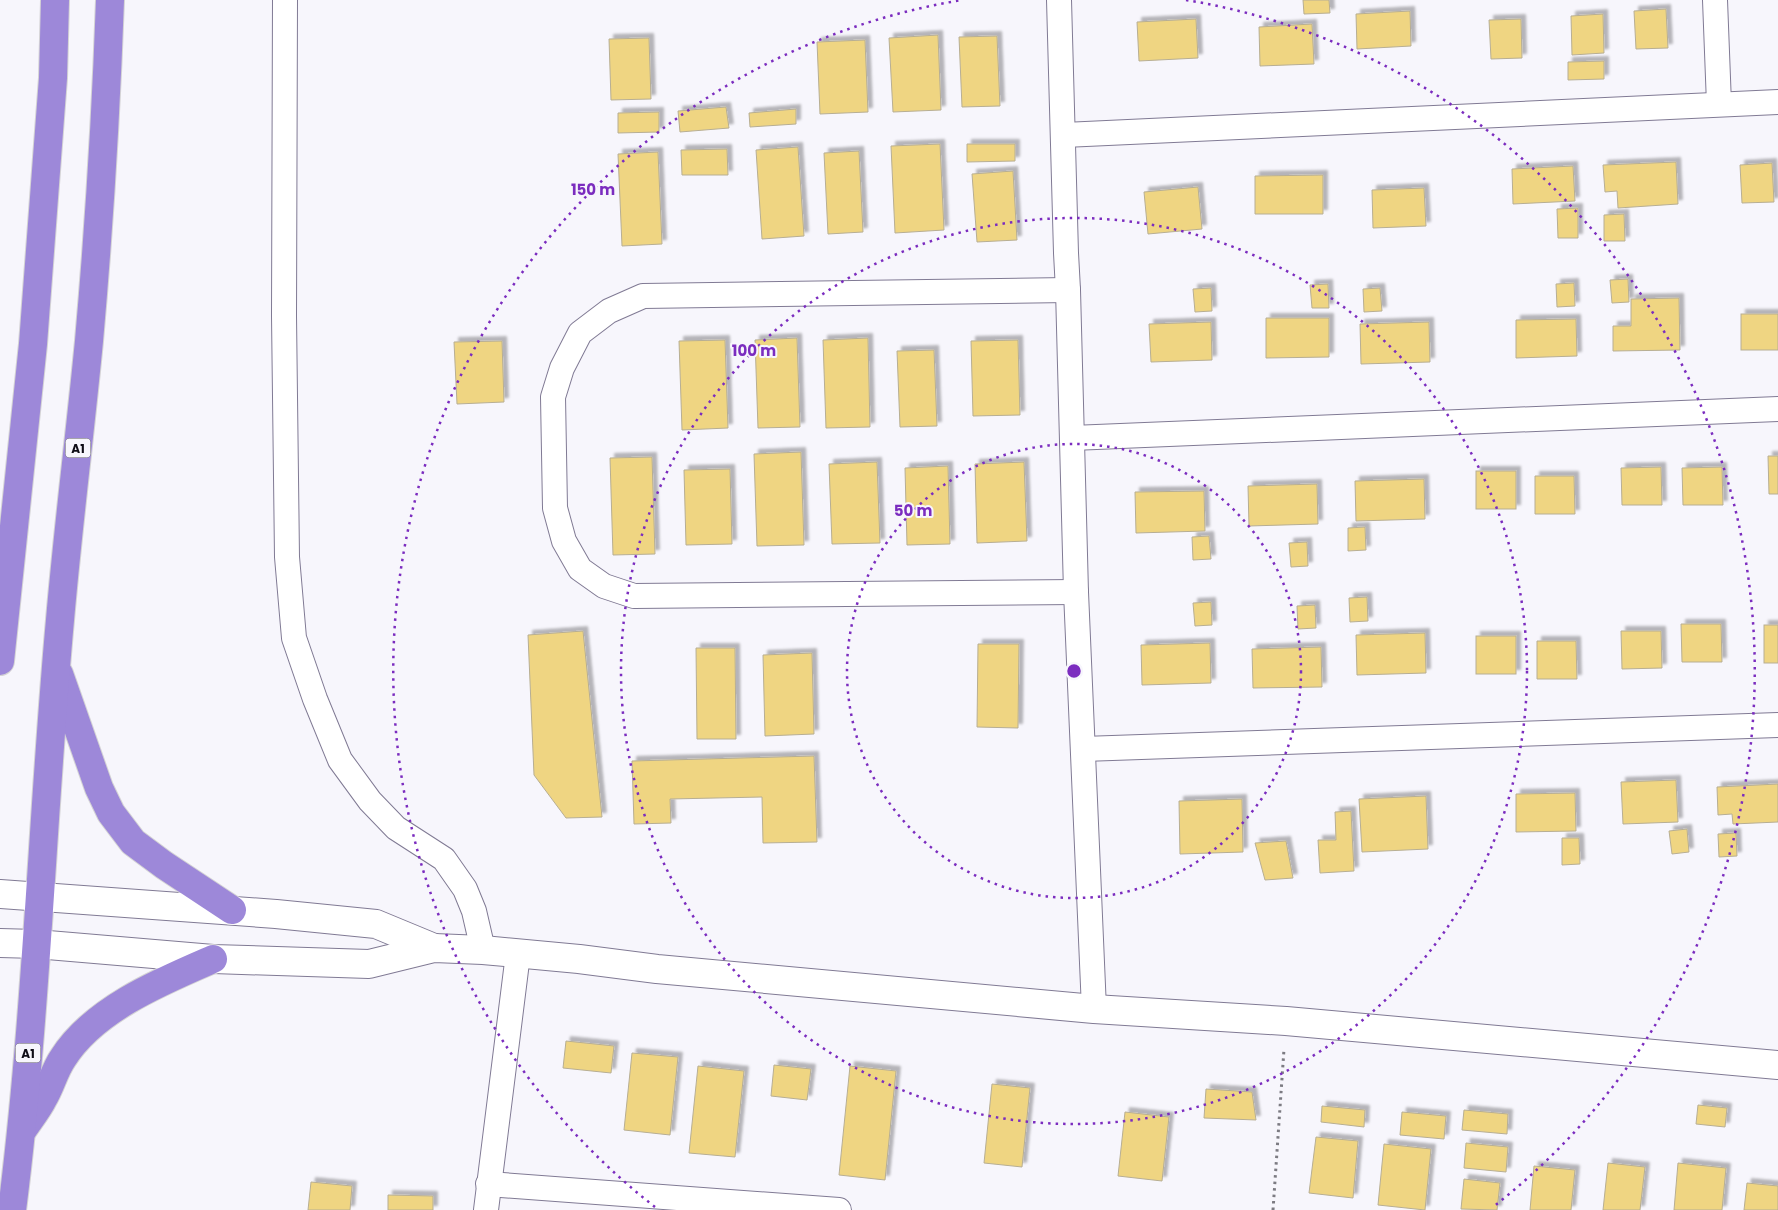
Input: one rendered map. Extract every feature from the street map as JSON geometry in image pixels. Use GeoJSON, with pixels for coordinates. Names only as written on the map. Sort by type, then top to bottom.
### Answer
{"type":"FeatureCollection","features":[{"type":"Feature","properties":{"kind":"highway"},"geometry":{"type":"LineString","coordinates":[[0,660],[34,334],[52,88],[55,0]]}},
{"type":"Feature","properties":{"kind":"highway","name":"A1"},"geometry":{"type":"LineString","coordinates":[[12,1210],[22,1130],[41,896],[56,666],[93,289],[108,81],[110,0]]}},
{"type":"Feature","properties":{"kind":"highway"},"geometry":{"type":"LineString","coordinates":[[56,666],[99,788],[111,813],[133,842],[232,910]]}},
{"type":"Feature","properties":{"kind":"highway"},"geometry":{"type":"LineString","coordinates":[[22,1130],[44,1099],[62,1059],[81,1034],[127,1000],[165,980],[213,959]]}},
{"type":"Feature","properties":{"kind":"street"},"geometry":{"type":"LineString","coordinates":[[285,0],[284,316],[287,557],[294,638],[315,699],[340,760],[370,800],[396,828],[444,859],[465,889],[474,911],[483,950]]}},
{"type":"Feature","properties":{"kind":"street"},"geometry":{"type":"LineString","coordinates":[[1059,0],[1076,592],[1094,1009]]}},
{"type":"Feature","properties":{"kind":"street"},"geometry":{"type":"LineString","coordinates":[[1715,0],[1719,104]]}},
{"type":"Feature","properties":{"kind":"street"},"geometry":{"type":"LineString","coordinates":[[1064,135],[1778,102]]}},
{"type":"Feature","properties":{"kind":"street"},"geometry":{"type":"LineString","coordinates":[[1068,290],[643,296],[609,311],[580,333],[562,368],[553,397],[554,498],[564,541],[580,569],[604,586],[634,596],[1076,592]]}},
{"type":"Feature","properties":{"kind":"street"},"geometry":{"type":"LineString","coordinates":[[1072,438],[1778,409]]}},
{"type":"Feature","properties":{"kind":"street"},"geometry":{"type":"LineString","coordinates":[[1083,749],[1778,725]]}},
{"type":"Feature","properties":{"kind":"street"},"geometry":{"type":"LineString","coordinates":[[0,894],[232,910],[376,924],[434,948]]}},
{"type":"Feature","properties":{"kind":"street"},"geometry":{"type":"LineString","coordinates":[[0,943],[36,944],[213,959],[369,964],[434,948],[483,950],[667,970],[1094,1009],[1286,1021],[1778,1065]]}},
{"type":"Feature","properties":{"kind":"street"},"geometry":{"type":"LineString","coordinates":[[486,1210],[518,954]]}},
{"type":"Feature","properties":{"kind":"street"},"geometry":{"type":"LineString","coordinates":[[488,1184],[839,1210]]}},
{"type":"Feature","properties":{"kind":"path"},"geometry":{"type":"LineString","coordinates":[[1273,1210],[1286,1021]]}},
{"type":"Feature","properties":{"kind":"building"},"geometry":{"type":"Polygon","coordinates":[[[1303,0],[1329,0],[1330,13],[1304,14],[1303,0]]]}},
{"type":"Feature","properties":{"kind":"building"},"geometry":{"type":"Polygon","coordinates":[[[1666,9],[1668,48],[1636,49],[1634,11],[1666,9]]]}},
{"type":"Feature","properties":{"kind":"building"},"geometry":{"type":"Polygon","coordinates":[[[1410,11],[1411,46],[1357,49],[1356,14],[1410,11]]]}},
{"type":"Feature","properties":{"kind":"building"},"geometry":{"type":"Polygon","coordinates":[[[1603,14],[1604,53],[1572,55],[1571,16],[1603,14]]]}},
{"type":"Feature","properties":{"kind":"building"},"geometry":{"type":"Polygon","coordinates":[[[1196,19],[1198,58],[1139,61],[1137,22],[1196,19]]]}},
{"type":"Feature","properties":{"kind":"building"},"geometry":{"type":"Polygon","coordinates":[[[1521,19],[1522,58],[1491,59],[1489,20],[1521,19]]]}},
{"type":"Feature","properties":{"kind":"building"},"geometry":{"type":"Polygon","coordinates":[[[1312,24],[1314,64],[1260,66],[1259,27],[1312,24]]]}},
{"type":"Feature","properties":{"kind":"building"},"geometry":{"type":"Polygon","coordinates":[[[938,35],[941,110],[893,112],[889,38],[938,35]]]}},
{"type":"Feature","properties":{"kind":"building"},"geometry":{"type":"Polygon","coordinates":[[[997,36],[1000,106],[962,107],[959,37],[997,36]]]}},
{"type":"Feature","properties":{"kind":"building"},"geometry":{"type":"Polygon","coordinates":[[[649,38],[651,99],[611,100],[609,39],[649,38]]]}},
{"type":"Feature","properties":{"kind":"building"},"geometry":{"type":"Polygon","coordinates":[[[865,40],[868,112],[820,114],[817,42],[865,40]]]}},
{"type":"Feature","properties":{"kind":"building"},"geometry":{"type":"Polygon","coordinates":[[[1604,61],[1604,79],[1568,80],[1568,62],[1604,61]]]}},
{"type":"Feature","properties":{"kind":"building"},"geometry":{"type":"Polygon","coordinates":[[[726,107],[729,128],[680,132],[678,111],[726,107]]]}},
{"type":"Feature","properties":{"kind":"building"},"geometry":{"type":"Polygon","coordinates":[[[796,109],[796,124],[750,127],[749,113],[796,109]]]}},
{"type":"Feature","properties":{"kind":"building"},"geometry":{"type":"Polygon","coordinates":[[[659,112],[659,132],[618,133],[618,113],[659,112]]]}},
{"type":"Feature","properties":{"kind":"building"},"geometry":{"type":"Polygon","coordinates":[[[940,144],[944,230],[895,233],[891,146],[940,144]]]}},
{"type":"Feature","properties":{"kind":"building"},"geometry":{"type":"Polygon","coordinates":[[[967,144],[1015,144],[1015,161],[967,162],[967,144]]]}},
{"type":"Feature","properties":{"kind":"building"},"geometry":{"type":"Polygon","coordinates":[[[798,147],[804,236],[762,239],[756,150],[798,147]]]}},
{"type":"Feature","properties":{"kind":"building"},"geometry":{"type":"Polygon","coordinates":[[[727,149],[728,175],[682,175],[681,150],[727,149]]]}},
{"type":"Feature","properties":{"kind":"building"},"geometry":{"type":"Polygon","coordinates":[[[859,151],[863,232],[828,234],[824,153],[859,151]]]}},
{"type":"Feature","properties":{"kind":"building"},"geometry":{"type":"Polygon","coordinates":[[[658,152],[662,244],[622,246],[618,154],[658,152]]]}},
{"type":"Feature","properties":{"kind":"building"},"geometry":{"type":"Polygon","coordinates":[[[1676,162],[1678,204],[1618,208],[1617,191],[1605,192],[1603,165],[1676,162]]]}},
{"type":"Feature","properties":{"kind":"building"},"geometry":{"type":"Polygon","coordinates":[[[1772,163],[1774,202],[1742,203],[1740,165],[1772,163]]]}},
{"type":"Feature","properties":{"kind":"building"},"geometry":{"type":"Polygon","coordinates":[[[1573,166],[1575,201],[1513,204],[1512,169],[1573,166]]]}},
{"type":"Feature","properties":{"kind":"building"},"geometry":{"type":"Polygon","coordinates":[[[1013,171],[1017,240],[977,242],[972,174],[1013,171]]]}},
{"type":"Feature","properties":{"kind":"building"},"geometry":{"type":"Polygon","coordinates":[[[1323,175],[1323,214],[1255,214],[1255,176],[1323,175]]]}},
{"type":"Feature","properties":{"kind":"building"},"geometry":{"type":"Polygon","coordinates":[[[1198,187],[1202,229],[1148,234],[1144,192],[1198,187]]]}},
{"type":"Feature","properties":{"kind":"building"},"geometry":{"type":"Polygon","coordinates":[[[1424,188],[1426,226],[1373,228],[1372,190],[1424,188]]]}},
{"type":"Feature","properties":{"kind":"building"},"geometry":{"type":"Polygon","coordinates":[[[1578,208],[1578,238],[1558,238],[1557,209],[1578,208]]]}},
{"type":"Feature","properties":{"kind":"building"},"geometry":{"type":"Polygon","coordinates":[[[1624,214],[1625,241],[1604,241],[1604,215],[1624,214]]]}},
{"type":"Feature","properties":{"kind":"building"},"geometry":{"type":"Polygon","coordinates":[[[1628,279],[1629,302],[1612,303],[1610,280],[1628,279]]]}},
{"type":"Feature","properties":{"kind":"building"},"geometry":{"type":"Polygon","coordinates":[[[1574,283],[1575,306],[1557,307],[1556,284],[1574,283]]]}},
{"type":"Feature","properties":{"kind":"building"},"geometry":{"type":"Polygon","coordinates":[[[1328,284],[1329,308],[1312,308],[1310,285],[1328,284]]]}},
{"type":"Feature","properties":{"kind":"building"},"geometry":{"type":"Polygon","coordinates":[[[1211,288],[1212,311],[1195,312],[1193,289],[1211,288]]]}},
{"type":"Feature","properties":{"kind":"building"},"geometry":{"type":"Polygon","coordinates":[[[1380,288],[1382,311],[1364,312],[1363,289],[1380,288]]]}},
{"type":"Feature","properties":{"kind":"building"},"geometry":{"type":"Polygon","coordinates":[[[1679,298],[1680,350],[1613,351],[1613,326],[1631,326],[1631,299],[1679,298]]]}},
{"type":"Feature","properties":{"kind":"building"},"geometry":{"type":"Polygon","coordinates":[[[1741,314],[1778,314],[1778,350],[1741,350],[1741,314]]]}},
{"type":"Feature","properties":{"kind":"building"},"geometry":{"type":"Polygon","coordinates":[[[1266,318],[1329,318],[1329,357],[1266,358],[1266,318]]]}},
{"type":"Feature","properties":{"kind":"building"},"geometry":{"type":"Polygon","coordinates":[[[1576,319],[1577,356],[1516,358],[1516,320],[1576,319]]]}},
{"type":"Feature","properties":{"kind":"building"},"geometry":{"type":"Polygon","coordinates":[[[1211,322],[1212,360],[1151,362],[1149,324],[1211,322]]]}},
{"type":"Feature","properties":{"kind":"building"},"geometry":{"type":"Polygon","coordinates":[[[1429,322],[1430,362],[1361,364],[1360,324],[1429,322]]]}},
{"type":"Feature","properties":{"kind":"building"},"geometry":{"type":"Polygon","coordinates":[[[797,338],[800,427],[758,428],[755,340],[797,338]]]}},
{"type":"Feature","properties":{"kind":"building"},"geometry":{"type":"Polygon","coordinates":[[[868,338],[870,427],[826,428],[823,340],[868,338]]]}},
{"type":"Feature","properties":{"kind":"building"},"geometry":{"type":"Polygon","coordinates":[[[725,340],[728,428],[682,430],[679,341],[725,340]]]}},
{"type":"Feature","properties":{"kind":"building"},"geometry":{"type":"Polygon","coordinates":[[[1018,340],[1020,415],[973,416],[971,341],[1018,340]]]}},
{"type":"Feature","properties":{"kind":"building"},"geometry":{"type":"Polygon","coordinates":[[[502,341],[504,402],[457,404],[454,342],[502,341]]]}},
{"type":"Feature","properties":{"kind":"building"},"geometry":{"type":"Polygon","coordinates":[[[934,350],[937,426],[900,427],[897,351],[934,350]]]}},
{"type":"Feature","properties":{"kind":"building"},"geometry":{"type":"Polygon","coordinates":[[[801,452],[804,545],[757,546],[754,454],[801,452]]]}},
{"type":"Feature","properties":{"kind":"building"},"geometry":{"type":"Polygon","coordinates":[[[1768,456],[1778,456],[1778,494],[1769,494],[1768,456]]]}},
{"type":"Feature","properties":{"kind":"building"},"geometry":{"type":"Polygon","coordinates":[[[652,457],[655,554],[613,555],[610,458],[652,457]]]}},
{"type":"Feature","properties":{"kind":"building"},"geometry":{"type":"Polygon","coordinates":[[[877,462],[880,543],[832,544],[829,464],[877,462]]]}},
{"type":"Feature","properties":{"kind":"building"},"geometry":{"type":"Polygon","coordinates":[[[1024,462],[1027,541],[977,543],[975,464],[1024,462]]]}},
{"type":"Feature","properties":{"kind":"building"},"geometry":{"type":"Polygon","coordinates":[[[948,466],[950,544],[907,545],[905,468],[948,466]]]}},
{"type":"Feature","properties":{"kind":"building"},"geometry":{"type":"Polygon","coordinates":[[[1661,467],[1662,505],[1622,505],[1621,468],[1661,467]]]}},
{"type":"Feature","properties":{"kind":"building"},"geometry":{"type":"Polygon","coordinates":[[[1722,467],[1723,505],[1683,505],[1682,468],[1722,467]]]}},
{"type":"Feature","properties":{"kind":"building"},"geometry":{"type":"Polygon","coordinates":[[[730,469],[732,544],[686,545],[684,470],[730,469]]]}},
{"type":"Feature","properties":{"kind":"building"},"geometry":{"type":"Polygon","coordinates":[[[1476,471],[1516,471],[1516,509],[1476,509],[1476,471]]]}},
{"type":"Feature","properties":{"kind":"building"},"geometry":{"type":"Polygon","coordinates":[[[1535,476],[1574,476],[1575,514],[1535,514],[1535,476]]]}},
{"type":"Feature","properties":{"kind":"building"},"geometry":{"type":"Polygon","coordinates":[[[1424,479],[1425,519],[1356,521],[1355,481],[1424,479]]]}},
{"type":"Feature","properties":{"kind":"building"},"geometry":{"type":"Polygon","coordinates":[[[1317,484],[1318,524],[1249,526],[1248,486],[1317,484]]]}},
{"type":"Feature","properties":{"kind":"building"},"geometry":{"type":"Polygon","coordinates":[[[1204,491],[1205,531],[1136,533],[1135,492],[1204,491]]]}},
{"type":"Feature","properties":{"kind":"building"},"geometry":{"type":"Polygon","coordinates":[[[1365,527],[1366,550],[1348,551],[1348,528],[1365,527]]]}},
{"type":"Feature","properties":{"kind":"building"},"geometry":{"type":"Polygon","coordinates":[[[1209,536],[1211,559],[1193,560],[1192,537],[1209,536]]]}},
{"type":"Feature","properties":{"kind":"building"},"geometry":{"type":"Polygon","coordinates":[[[1307,542],[1308,566],[1291,567],[1289,543],[1307,542]]]}},
{"type":"Feature","properties":{"kind":"building"},"geometry":{"type":"Polygon","coordinates":[[[1367,597],[1368,621],[1350,622],[1349,598],[1367,597]]]}},
{"type":"Feature","properties":{"kind":"building"},"geometry":{"type":"Polygon","coordinates":[[[1211,602],[1212,625],[1195,626],[1193,603],[1211,602]]]}},
{"type":"Feature","properties":{"kind":"building"},"geometry":{"type":"Polygon","coordinates":[[[1315,605],[1316,628],[1298,629],[1297,606],[1315,605]]]}},
{"type":"Feature","properties":{"kind":"building"},"geometry":{"type":"Polygon","coordinates":[[[1681,624],[1721,624],[1722,662],[1682,662],[1681,624]]]}},
{"type":"Feature","properties":{"kind":"building"},"geometry":{"type":"Polygon","coordinates":[[[1764,625],[1778,625],[1778,663],[1764,663],[1764,625]]]}},
{"type":"Feature","properties":{"kind":"building"},"geometry":{"type":"Polygon","coordinates":[[[583,631],[602,817],[566,818],[534,775],[528,635],[583,631]]]}},
{"type":"Feature","properties":{"kind":"building"},"geometry":{"type":"Polygon","coordinates":[[[1621,631],[1661,631],[1662,668],[1622,669],[1621,631]]]}},
{"type":"Feature","properties":{"kind":"building"},"geometry":{"type":"Polygon","coordinates":[[[1425,633],[1426,673],[1357,675],[1356,635],[1425,633]]]}},
{"type":"Feature","properties":{"kind":"building"},"geometry":{"type":"Polygon","coordinates":[[[1476,636],[1516,636],[1516,674],[1476,674],[1476,636]]]}},
{"type":"Feature","properties":{"kind":"building"},"geometry":{"type":"Polygon","coordinates":[[[1537,641],[1576,641],[1577,679],[1537,679],[1537,641]]]}},
{"type":"Feature","properties":{"kind":"building"},"geometry":{"type":"Polygon","coordinates":[[[1210,643],[1211,683],[1142,685],[1141,645],[1210,643]]]}},
{"type":"Feature","properties":{"kind":"building"},"geometry":{"type":"Polygon","coordinates":[[[978,644],[1019,644],[1018,728],[977,727],[978,644]]]}},
{"type":"Feature","properties":{"kind":"building"},"geometry":{"type":"Polygon","coordinates":[[[1321,647],[1322,687],[1253,688],[1252,649],[1321,647]]]}},
{"type":"Feature","properties":{"kind":"building"},"geometry":{"type":"Polygon","coordinates":[[[696,648],[735,648],[736,739],[697,739],[696,648]]]}},
{"type":"Feature","properties":{"kind":"building"},"geometry":{"type":"Polygon","coordinates":[[[812,653],[814,734],[765,736],[763,655],[812,653]]]}},
{"type":"Feature","properties":{"kind":"building"},"geometry":{"type":"Polygon","coordinates":[[[814,756],[817,842],[763,843],[762,797],[670,799],[671,823],[634,824],[632,761],[814,756]]]}},
{"type":"Feature","properties":{"kind":"building"},"geometry":{"type":"Polygon","coordinates":[[[1676,780],[1678,822],[1623,824],[1621,782],[1676,780]]]}},
{"type":"Feature","properties":{"kind":"building"},"geometry":{"type":"Polygon","coordinates":[[[1778,784],[1778,822],[1733,824],[1732,814],[1718,815],[1717,787],[1778,784]]]}},
{"type":"Feature","properties":{"kind":"building"},"geometry":{"type":"Polygon","coordinates":[[[1575,793],[1576,831],[1516,832],[1516,794],[1575,793]]]}},
{"type":"Feature","properties":{"kind":"building"},"geometry":{"type":"Polygon","coordinates":[[[1426,796],[1428,849],[1362,852],[1359,799],[1426,796]]]}},
{"type":"Feature","properties":{"kind":"building"},"geometry":{"type":"Polygon","coordinates":[[[1242,799],[1243,852],[1180,854],[1179,801],[1242,799]]]}},
{"type":"Feature","properties":{"kind":"building"},"geometry":{"type":"Polygon","coordinates":[[[1351,811],[1354,871],[1320,873],[1318,840],[1336,840],[1335,812],[1351,811]]]}},
{"type":"Feature","properties":{"kind":"building"},"geometry":{"type":"Polygon","coordinates":[[[1687,829],[1689,852],[1672,854],[1669,831],[1687,829]]]}},
{"type":"Feature","properties":{"kind":"building"},"geometry":{"type":"Polygon","coordinates":[[[1736,833],[1737,856],[1719,857],[1718,834],[1736,833]]]}},
{"type":"Feature","properties":{"kind":"building"},"geometry":{"type":"Polygon","coordinates":[[[1562,838],[1579,838],[1580,864],[1562,865],[1562,838]]]}},
{"type":"Feature","properties":{"kind":"building"},"geometry":{"type":"Polygon","coordinates":[[[1286,841],[1293,878],[1265,880],[1255,843],[1286,841]]]}},
{"type":"Feature","properties":{"kind":"building"},"geometry":{"type":"Polygon","coordinates":[[[566,1041],[614,1046],[611,1073],[563,1068],[566,1041]]]}},
{"type":"Feature","properties":{"kind":"building"},"geometry":{"type":"Polygon","coordinates":[[[632,1053],[678,1057],[670,1135],[624,1130],[632,1053]]]}},
{"type":"Feature","properties":{"kind":"building"},"geometry":{"type":"Polygon","coordinates":[[[774,1065],[811,1069],[807,1100],[771,1096],[774,1065]]]}},
{"type":"Feature","properties":{"kind":"building"},"geometry":{"type":"Polygon","coordinates":[[[698,1066],[744,1071],[735,1157],[689,1153],[698,1066]]]}},
{"type":"Feature","properties":{"kind":"building"},"geometry":{"type":"Polygon","coordinates":[[[850,1066],[896,1071],[885,1180],[839,1175],[850,1066]]]}},
{"type":"Feature","properties":{"kind":"building"},"geometry":{"type":"Polygon","coordinates":[[[992,1084],[1030,1088],[1022,1167],[984,1163],[992,1084]]]}},
{"type":"Feature","properties":{"kind":"building"},"geometry":{"type":"Polygon","coordinates":[[[1206,1089],[1252,1092],[1256,1120],[1204,1118],[1206,1089]]]}},
{"type":"Feature","properties":{"kind":"building"},"geometry":{"type":"Polygon","coordinates":[[[1698,1105],[1727,1108],[1725,1127],[1696,1124],[1698,1105]]]}},
{"type":"Feature","properties":{"kind":"building"},"geometry":{"type":"Polygon","coordinates":[[[1322,1106],[1365,1110],[1364,1127],[1321,1122],[1322,1106]]]}},
{"type":"Feature","properties":{"kind":"building"},"geometry":{"type":"Polygon","coordinates":[[[1464,1110],[1508,1114],[1507,1134],[1462,1130],[1464,1110]]]}},
{"type":"Feature","properties":{"kind":"building"},"geometry":{"type":"Polygon","coordinates":[[[1125,1112],[1169,1117],[1162,1181],[1118,1176],[1125,1112]]]}},
{"type":"Feature","properties":{"kind":"building"},"geometry":{"type":"Polygon","coordinates":[[[1402,1112],[1446,1116],[1444,1139],[1400,1135],[1402,1112]]]}},
{"type":"Feature","properties":{"kind":"building"},"geometry":{"type":"Polygon","coordinates":[[[1316,1137],[1358,1141],[1353,1198],[1309,1193],[1316,1137]]]}},
{"type":"Feature","properties":{"kind":"building"},"geometry":{"type":"Polygon","coordinates":[[[1466,1143],[1508,1147],[1506,1172],[1464,1168],[1466,1143]]]}},
{"type":"Feature","properties":{"kind":"building"},"geometry":{"type":"Polygon","coordinates":[[[1384,1144],[1431,1149],[1425,1210],[1378,1205],[1384,1144]]]}},
{"type":"Feature","properties":{"kind":"building"},"geometry":{"type":"Polygon","coordinates":[[[1608,1163],[1645,1167],[1640,1210],[1603,1210],[1608,1163]]]}},
{"type":"Feature","properties":{"kind":"building"},"geometry":{"type":"Polygon","coordinates":[[[1678,1163],[1726,1168],[1722,1210],[1674,1210],[1678,1163]]]}},
{"type":"Feature","properties":{"kind":"building"},"geometry":{"type":"Polygon","coordinates":[[[1534,1166],[1575,1170],[1571,1210],[1530,1210],[1534,1166]]]}},
{"type":"Feature","properties":{"kind":"building"},"geometry":{"type":"Polygon","coordinates":[[[1464,1179],[1500,1183],[1497,1210],[1461,1209],[1464,1179]]]}},
{"type":"Feature","properties":{"kind":"building"},"geometry":{"type":"Polygon","coordinates":[[[311,1182],[352,1186],[350,1210],[308,1210],[311,1182]]]}},
{"type":"Feature","properties":{"kind":"building"},"geometry":{"type":"Polygon","coordinates":[[[1747,1183],[1778,1186],[1778,1210],[1744,1210],[1747,1183]]]}},
{"type":"Feature","properties":{"kind":"building"},"geometry":{"type":"Polygon","coordinates":[[[388,1195],[433,1196],[433,1210],[388,1210],[388,1195]]]}}]}
